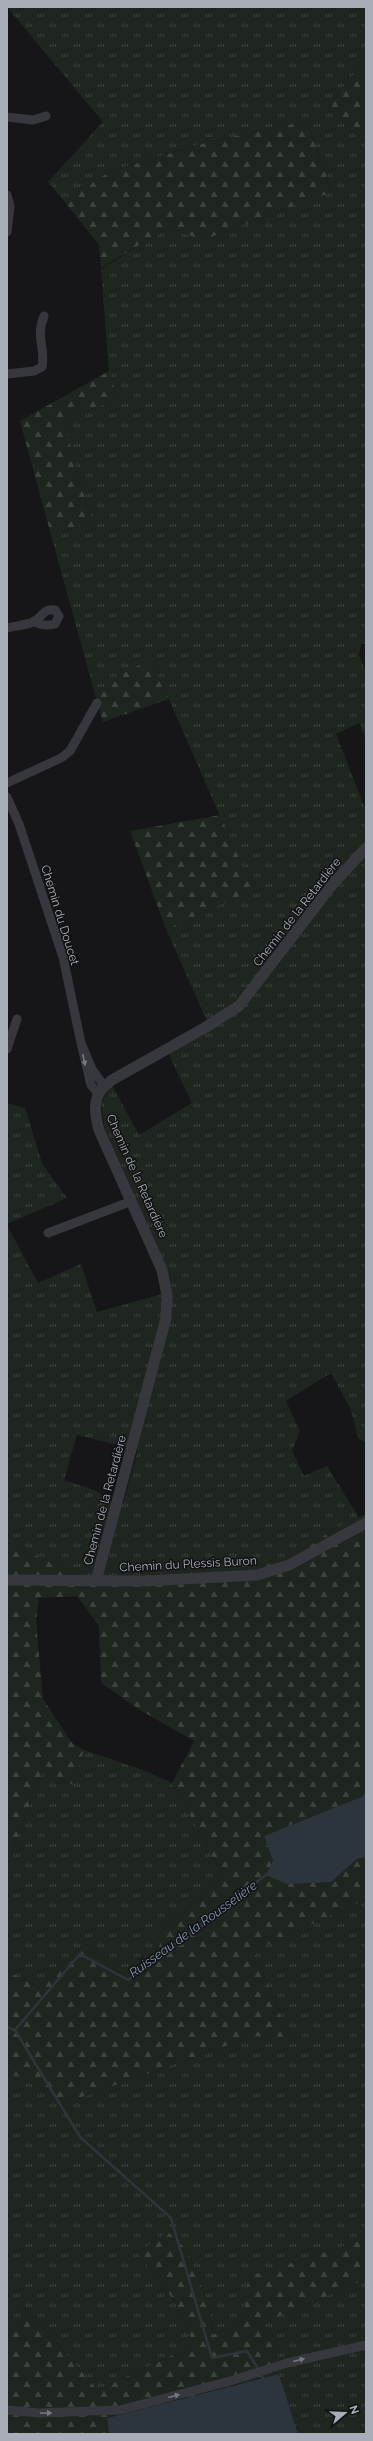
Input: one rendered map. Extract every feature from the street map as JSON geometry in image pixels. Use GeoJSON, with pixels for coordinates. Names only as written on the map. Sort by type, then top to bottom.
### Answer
{"type":"FeatureCollection","features":[{"type":"Feature","properties":{"kind":"street"},"geometry":{"type":"LineString","coordinates":[[7,117],[33,120],[46,116]]}},
{"type":"Feature","properties":{"kind":"street"},"geometry":{"type":"LineString","coordinates":[[7,196],[10,206],[7,232]]}},
{"type":"Feature","properties":{"kind":"street"},"geometry":{"type":"LineString","coordinates":[[7,374],[34,371],[42,367],[43,361],[39,329],[44,316]]}},
{"type":"Feature","properties":{"kind":"street"},"geometry":{"type":"LineString","coordinates":[[7,628],[34,622]]}},
{"type":"Feature","properties":{"kind":"street"},"geometry":{"type":"LineString","coordinates":[[7,783],[62,758],[70,751],[97,703]]}},
{"type":"Feature","properties":{"kind":"street","name":"Chemin du Doucet"},"geometry":{"type":"LineString","coordinates":[[8,802],[63,957],[81,1043],[101,1090]]}},
{"type":"Feature","properties":{"kind":"street","name":"Chemin de la Retardière"},"geometry":{"type":"LineString","coordinates":[[96,1582],[166,1318],[167,1295],[162,1270],[99,1130],[95,1110],[101,1090],[239,1006],[332,885],[366,848]]}},
{"type":"Feature","properties":{"kind":"street"},"geometry":{"type":"LineString","coordinates":[[7,1049],[17,1020]]}},
{"type":"Feature","properties":{"kind":"street"},"geometry":{"type":"LineString","coordinates":[[48,1233],[132,1201]]}},
{"type":"Feature","properties":{"kind":"street","name":"Chemin du Plessis Buron"},"geometry":{"type":"LineString","coordinates":[[7,1580],[96,1582],[146,1581],[257,1575],[289,1565],[366,1524]]}},
{"type":"Feature","properties":{"kind":"street"},"geometry":{"type":"LineString","coordinates":[[7,2410],[39,2413],[120,2410],[230,2381],[287,2363],[366,2345]]}},
{"type":"Feature","properties":{"kind":"green space"},"geometry":{"type":"Polygon","coordinates":[[[7,7],[366,7],[366,60],[327,106],[366,144],[366,644],[361,644],[359,655],[366,673],[366,740],[359,723],[336,734],[366,811],[366,1443],[358,1438],[351,1410],[331,1373],[286,1401],[300,1431],[292,1451],[304,1476],[327,1466],[359,1518],[332,1530],[292,1559],[253,1569],[131,1576],[81,1575],[7,1543],[7,1225],[38,1283],[81,1264],[97,1312],[162,1294],[167,1270],[105,1129],[101,1103],[112,1085],[139,1135],[192,1103],[168,1053],[210,1028],[166,929],[252,890],[169,699],[150,660],[126,672],[96,698],[51,535],[92,522],[63,420],[72,414],[118,401],[109,371],[101,269],[168,228],[203,240],[332,191],[307,121],[208,142],[111,171],[64,201],[48,182],[103,122],[7,7]],[[77,1435],[64,1480],[97,1491],[111,1502],[123,1504],[138,1450],[77,1435]]]}},
{"type":"Feature","properties":{"kind":"green space"},"geometry":{"type":"Polygon","coordinates":[[[366,60],[366,144],[327,106],[366,60]]]}},
{"type":"Feature","properties":{"kind":"green space"},"geometry":{"type":"Polygon","coordinates":[[[307,121],[332,192],[203,240],[168,228],[101,268],[99,245],[64,201],[111,171],[208,142],[307,121]]]}},
{"type":"Feature","properties":{"kind":"green space"},"geometry":{"type":"Polygon","coordinates":[[[109,371],[118,401],[72,414],[63,420],[92,522],[51,535],[20,421],[109,371]]]}},
{"type":"Feature","properties":{"kind":"green space"},"geometry":{"type":"Polygon","coordinates":[[[150,659],[169,699],[103,722],[96,698],[126,672],[150,659]]]}},
{"type":"Feature","properties":{"kind":"green space"},"geometry":{"type":"Polygon","coordinates":[[[220,815],[253,890],[166,929],[130,831],[220,815]]]}},
{"type":"Feature","properties":{"kind":"green space"},"geometry":{"type":"Polygon","coordinates":[[[7,1103],[25,1108],[42,1163],[67,1198],[7,1224],[7,1103]]]}},
{"type":"Feature","properties":{"kind":"green space"},"geometry":{"type":"Polygon","coordinates":[[[366,1514],[366,1792],[361,1797],[264,1836],[273,1861],[331,1882],[357,1859],[366,1857],[366,1899],[254,1951],[289,2037],[254,2036],[65,2103],[7,2070],[7,1971],[39,1987],[84,1944],[128,1980],[160,1945],[158,1934],[224,1877],[172,1783],[194,1741],[140,1710],[101,1683],[99,1626],[77,1596],[39,1598],[36,1621],[43,1699],[72,1743],[84,1750],[73,1785],[43,1769],[7,1866],[7,1543],[81,1575],[131,1576],[252,1569],[292,1559],[332,1530],[366,1514]]]}},
{"type":"Feature","properties":{"kind":"green space"},"geometry":{"type":"Polygon","coordinates":[[[84,1750],[143,1770],[172,1783],[224,1877],[158,1934],[160,1945],[128,1980],[84,1944],[39,1987],[7,1971],[7,1866],[43,1769],[73,1785],[84,1750]]]}},
{"type":"Feature","properties":{"kind":"green space"},"geometry":{"type":"Polygon","coordinates":[[[366,1899],[366,2239],[249,2277],[245,2319],[213,2335],[210,2310],[188,2251],[168,2232],[138,2253],[176,2303],[194,2345],[98,2390],[25,2308],[7,2339],[7,2070],[65,2103],[254,2036],[289,2037],[254,1951],[366,1899]]]}},
{"type":"Feature","properties":{"kind":"green space"},"geometry":{"type":"Polygon","coordinates":[[[168,2232],[188,2251],[210,2310],[213,2335],[245,2319],[248,2277],[366,2239],[366,2279],[259,2325],[276,2352],[279,2374],[107,2418],[109,2434],[7,2434],[7,2339],[25,2308],[98,2390],[194,2345],[176,2303],[138,2253],[168,2232]]]}},
{"type":"Feature","properties":{"kind":"green space"},"geometry":{"type":"Polygon","coordinates":[[[366,2279],[366,2434],[298,2434],[279,2374],[276,2352],[259,2325],[366,2279]]]}},
{"type":"Feature","properties":{"kind":"shaded area"},"geometry":{"type":"Polygon","coordinates":[[[366,1792],[366,1857],[357,1859],[331,1882],[287,1884],[266,1875],[273,1861],[264,1836],[361,1797],[366,1792]]]}},
{"type":"Feature","properties":{"kind":"shaded area"},"geometry":{"type":"Polygon","coordinates":[[[279,2374],[298,2434],[109,2434],[107,2418],[279,2374]]]}},
{"type":"Feature","properties":{"kind":"waterway","name":"Ruisseau de la Rousselière"},"geometry":{"type":"LineString","coordinates":[[15,2030],[80,1954],[128,1980],[266,1875]]}},
{"type":"Feature","properties":{"kind":"waterway"},"geometry":{"type":"LineString","coordinates":[[7,2027],[15,2030],[80,2137],[171,2218],[212,2358],[247,2351],[257,2367]]}}]}
